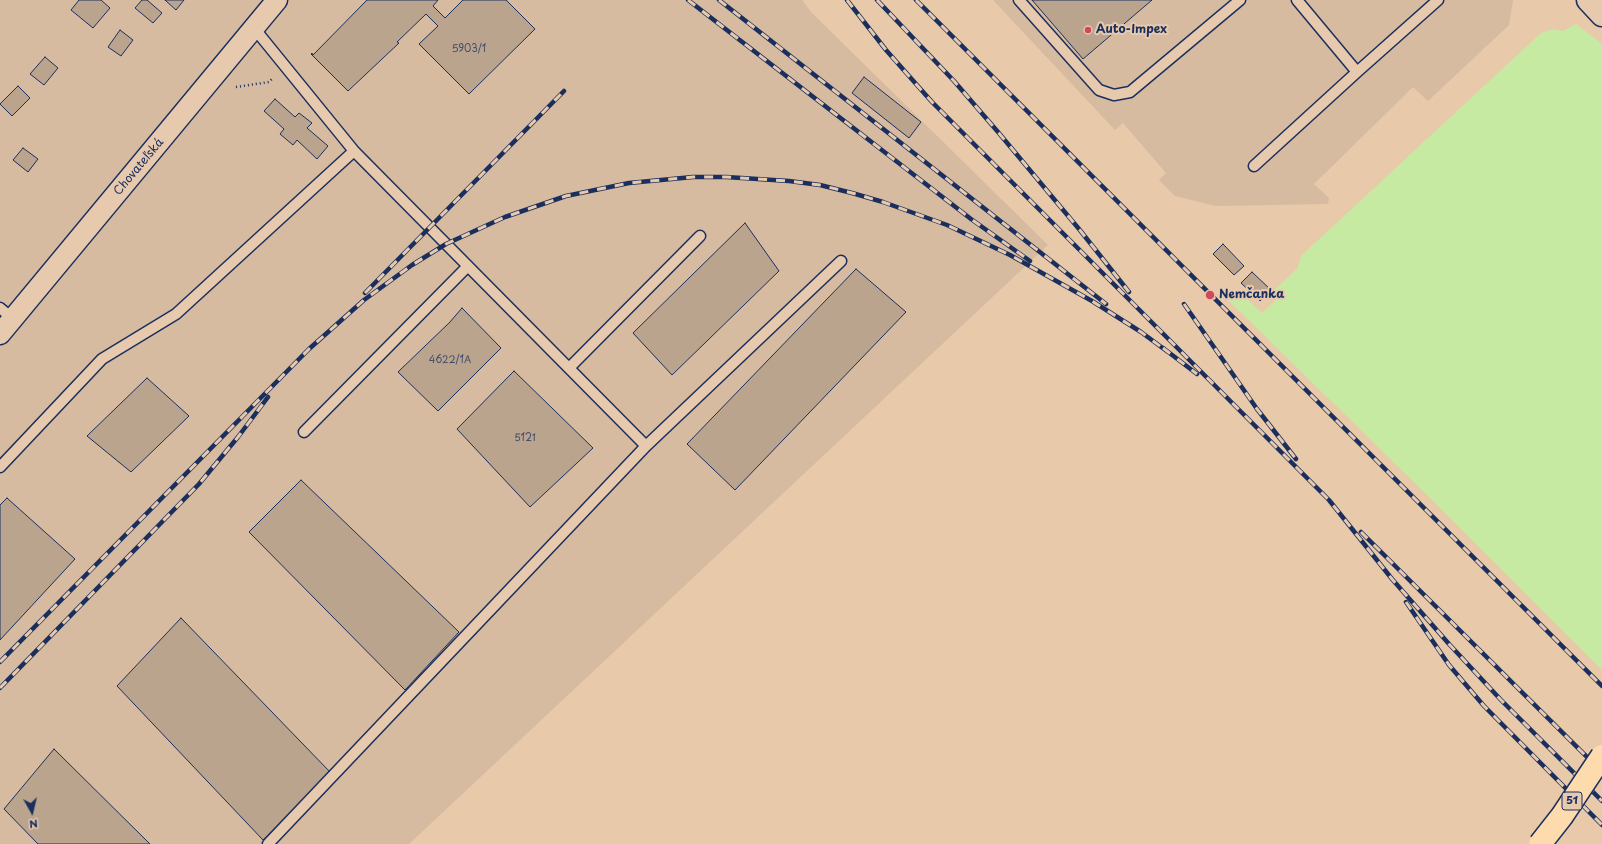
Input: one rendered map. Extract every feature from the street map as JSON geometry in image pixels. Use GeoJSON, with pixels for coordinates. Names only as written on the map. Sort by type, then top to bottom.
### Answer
{"type":"FeatureCollection","features":[{"type":"Feature","properties":{"kind":"main road"},"geometry":{"type":"LineString","coordinates":[[1588,0],[1602,15]]}},
{"type":"Feature","properties":{"kind":"main road","name":"51"},"geometry":{"type":"LineString","coordinates":[[1540,844],[1562,816],[1602,756]]}},
{"type":"Feature","properties":{"kind":"street","name":"Chovateľská"},"geometry":{"type":"LineString","coordinates":[[0,334],[6,313],[277,0]]}},
{"type":"Feature","properties":{"kind":"lane"},"geometry":{"type":"LineString","coordinates":[[1019,0],[1099,90],[1114,95],[1130,92],[1240,0]]}},
{"type":"Feature","properties":{"kind":"lane"},"geometry":{"type":"LineString","coordinates":[[1296,0],[1357,72]]}},
{"type":"Feature","properties":{"kind":"lane"},"geometry":{"type":"LineString","coordinates":[[1254,166],[1438,0]]}},
{"type":"Feature","properties":{"kind":"lane"},"geometry":{"type":"LineString","coordinates":[[254,28],[354,151],[646,446]]}},
{"type":"Feature","properties":{"kind":"lane"},"geometry":{"type":"LineString","coordinates":[[0,467],[102,358],[176,314],[354,151]]}},
{"type":"Feature","properties":{"kind":"lane"},"geometry":{"type":"LineString","coordinates":[[569,368],[700,236]]}},
{"type":"Feature","properties":{"kind":"lane"},"geometry":{"type":"LineString","coordinates":[[268,844],[646,446],[841,261]]}},
{"type":"Feature","properties":{"kind":"lane"},"geometry":{"type":"LineString","coordinates":[[304,432],[468,266]]}},
{"type":"Feature","properties":{"kind":"path"},"geometry":{"type":"LineString","coordinates":[[234,87],[269,82],[286,68]]}},
{"type":"Feature","properties":{"kind":"shaded area"},"geometry":{"type":"Polygon","coordinates":[[[0,0],[802,0],[811,12],[1048,245],[409,844],[0,844],[0,0]]]}},
{"type":"Feature","properties":{"kind":"shaded area"},"geometry":{"type":"Polygon","coordinates":[[[993,0],[1513,0],[1509,25],[1428,101],[1413,87],[1314,184],[1329,198],[1328,204],[1215,206],[1175,196],[1159,180],[1166,173],[1123,123],[1115,130],[993,0]]]}},
{"type":"Feature","properties":{"kind":"green space"},"geometry":{"type":"Polygon","coordinates":[[[1576,24],[1602,44],[1602,670],[1426,494],[1226,298],[1237,290],[1262,313],[1277,299],[1271,293],[1297,269],[1302,255],[1541,33],[1552,29],[1563,31],[1576,24]]]}},
{"type":"Feature","properties":{"kind":"building"},"geometry":{"type":"Polygon","coordinates":[[[79,0],[101,0],[110,8],[93,28],[71,10],[79,0]]]}},
{"type":"Feature","properties":{"kind":"building"},"geometry":{"type":"Polygon","coordinates":[[[142,0],[147,0],[162,13],[153,23],[135,8],[142,0]]]}},
{"type":"Feature","properties":{"kind":"building"},"geometry":{"type":"Polygon","coordinates":[[[165,0],[184,0],[176,10],[165,0]]]}},
{"type":"Feature","properties":{"kind":"building"},"geometry":{"type":"Polygon","coordinates":[[[367,0],[438,0],[433,6],[445,18],[463,0],[506,0],[535,29],[469,94],[419,44],[438,26],[426,14],[397,42],[399,43],[348,91],[311,54],[312,53],[313,55],[367,0]]]}},
{"type":"Feature","properties":{"kind":"building","name":"Auto-Impex"},"geometry":{"type":"Polygon","coordinates":[[[1032,0],[1152,0],[1083,59],[1032,0]]]}},
{"type":"Feature","properties":{"kind":"building"},"geometry":{"type":"Polygon","coordinates":[[[120,30],[133,40],[121,56],[108,47],[120,30]]]}},
{"type":"Feature","properties":{"kind":"building"},"geometry":{"type":"Polygon","coordinates":[[[45,57],[58,68],[44,85],[30,74],[45,57]]]}},
{"type":"Feature","properties":{"kind":"building"},"geometry":{"type":"Polygon","coordinates":[[[864,77],[921,122],[909,138],[852,93],[864,77]]]}},
{"type":"Feature","properties":{"kind":"building"},"geometry":{"type":"Polygon","coordinates":[[[18,86],[30,98],[12,116],[0,104],[18,86]]]}},
{"type":"Feature","properties":{"kind":"building"},"geometry":{"type":"Polygon","coordinates":[[[275,99],[295,117],[299,113],[312,123],[307,128],[328,146],[317,159],[297,140],[293,145],[280,134],[284,129],[264,111],[275,99]]]}},
{"type":"Feature","properties":{"kind":"building"},"geometry":{"type":"Polygon","coordinates":[[[23,148],[38,159],[28,172],[13,160],[23,148]]]}},
{"type":"Feature","properties":{"kind":"building"},"geometry":{"type":"Polygon","coordinates":[[[745,223],[779,271],[672,375],[633,333],[745,223]]]}},
{"type":"Feature","properties":{"kind":"building"},"geometry":{"type":"Polygon","coordinates":[[[1223,244],[1244,266],[1234,275],[1213,254],[1223,244]]]}},
{"type":"Feature","properties":{"kind":"building"},"geometry":{"type":"Polygon","coordinates":[[[856,269],[906,312],[735,490],[687,444],[856,269]]]}},
{"type":"Feature","properties":{"kind":"building"},"geometry":{"type":"Polygon","coordinates":[[[1252,272],[1271,290],[1260,301],[1241,283],[1252,272]]]}},
{"type":"Feature","properties":{"kind":"building"},"geometry":{"type":"Polygon","coordinates":[[[462,308],[501,348],[438,411],[398,372],[450,322],[462,308]]]}},
{"type":"Feature","properties":{"kind":"building"},"geometry":{"type":"Polygon","coordinates":[[[514,371],[593,448],[530,507],[457,429],[514,371]]]}},
{"type":"Feature","properties":{"kind":"building"},"geometry":{"type":"Polygon","coordinates":[[[147,378],[189,416],[131,472],[87,436],[147,378]]]}},
{"type":"Feature","properties":{"kind":"building"},"geometry":{"type":"Polygon","coordinates":[[[301,480],[459,632],[405,690],[249,532],[301,480]]]}},
{"type":"Feature","properties":{"kind":"building"},"geometry":{"type":"Polygon","coordinates":[[[7,498],[75,559],[0,640],[0,505],[7,498]]]}},
{"type":"Feature","properties":{"kind":"building"},"geometry":{"type":"Polygon","coordinates":[[[181,618],[330,772],[263,840],[117,686],[181,618]]]}},
{"type":"Feature","properties":{"kind":"building"},"geometry":{"type":"Polygon","coordinates":[[[54,749],[150,844],[38,844],[4,809],[54,749]]]}},
{"type":"Feature","properties":{"kind":"railway"},"geometry":{"type":"LineString","coordinates":[[688,0],[971,219],[1030,261]]}},
{"type":"Feature","properties":{"kind":"railway"},"geometry":{"type":"LineString","coordinates":[[719,0],[1106,304]]}},
{"type":"Feature","properties":{"kind":"railway"},"geometry":{"type":"LineString","coordinates":[[847,0],[886,50],[932,102],[1329,500],[1392,579],[1449,644],[1501,700],[1602,801]]}},
{"type":"Feature","properties":{"kind":"railway"},"geometry":{"type":"LineString","coordinates":[[877,0],[954,81],[1079,229],[1129,292]]}},
{"type":"Feature","properties":{"kind":"railway"},"geometry":{"type":"LineString","coordinates":[[916,0],[1602,686]]}},
{"type":"Feature","properties":{"kind":"railway"},"geometry":{"type":"LineString","coordinates":[[365,293],[564,91]]}},
{"type":"Feature","properties":{"kind":"railway"},"geometry":{"type":"LineString","coordinates":[[0,662],[309,349],[364,300],[412,265],[446,244],[505,217],[566,196],[629,183],[693,177],[726,177],[789,181],[820,185],[852,193],[883,202],[947,225],[1010,255],[1092,301],[1141,332],[1168,352]]}},
{"type":"Feature","properties":{"kind":"railway"},"geometry":{"type":"LineString","coordinates":[[1184,304],[1257,409],[1296,459]]}},
{"type":"Feature","properties":{"kind":"railway"},"geometry":{"type":"LineString","coordinates":[[1163,348],[1197,374]]}},
{"type":"Feature","properties":{"kind":"railway"},"geometry":{"type":"LineString","coordinates":[[0,688],[199,484],[238,437],[268,397]]}},
{"type":"Feature","properties":{"kind":"railway"},"geometry":{"type":"LineString","coordinates":[[1361,532],[1602,772]]}},
{"type":"Feature","properties":{"kind":"railway"},"geometry":{"type":"LineString","coordinates":[[1406,602],[1449,665],[1484,706],[1602,825]]}},
{"type":"Feature","properties":{"kind":"place","name":"Auto-Impex"},"geometry":{"type":"Point","coordinates":[1088,30]}},
{"type":"Feature","properties":{"kind":"place","name":"Nemčanka"},"geometry":{"type":"Point","coordinates":[1210,295]}}]}
